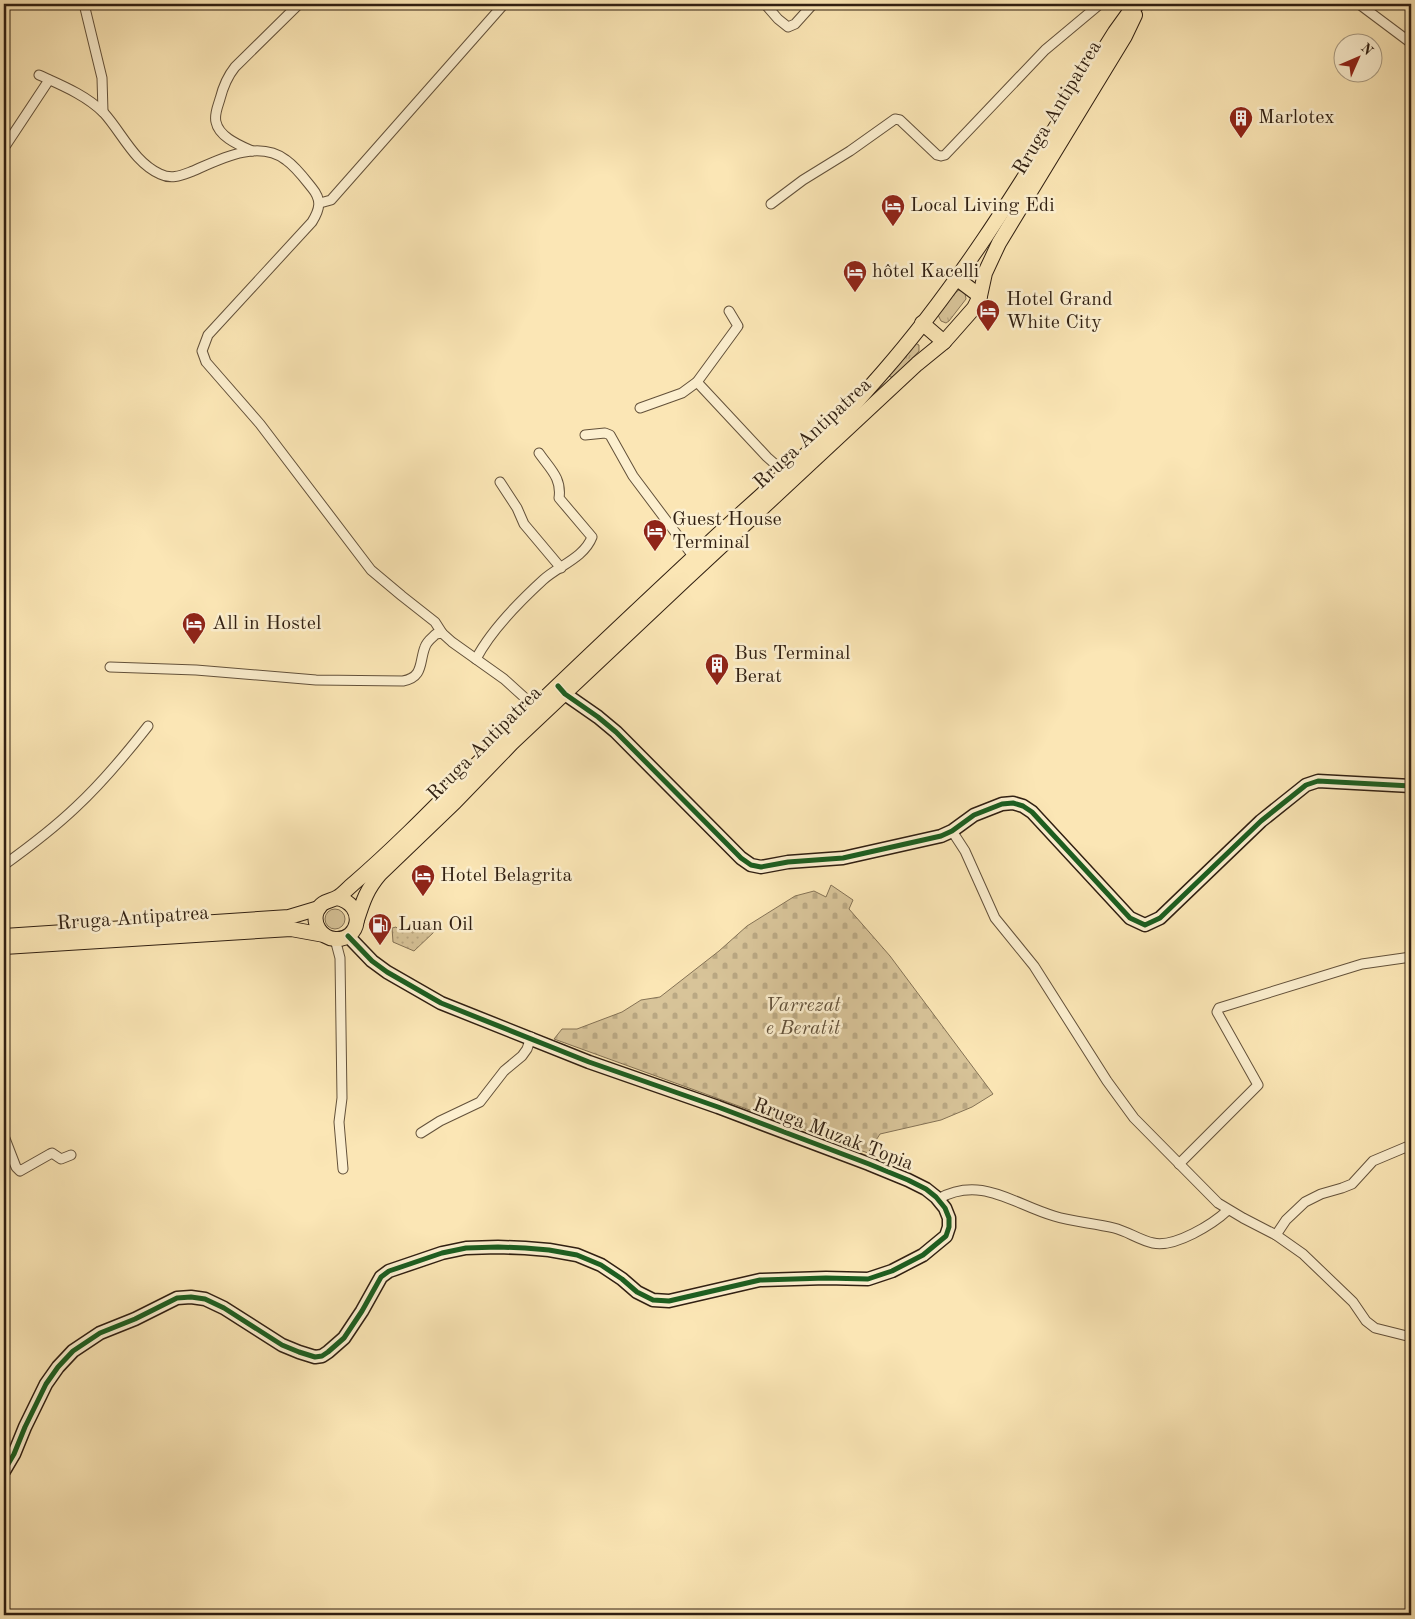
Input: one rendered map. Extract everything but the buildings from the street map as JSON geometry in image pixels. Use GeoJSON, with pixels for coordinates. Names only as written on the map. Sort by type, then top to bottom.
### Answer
{"type":"FeatureCollection","features":[{"type":"Feature","properties":{"kind":"main road","name":"Rruga Antipatrea"},"geometry":{"type":"LineString","coordinates":[[4,936],[289,917],[319,908],[328,900],[337,898],[512,743],[561,690],[823,445],[944,342],[974,308],[980,296],[985,273],[999,243],[1125,36],[1138,10],[1134,4],[972,259],[922,323],[823,445],[785,473],[697,562]]}},
{"type":"Feature","properties":{"kind":"main road"},"geometry":{"type":"LineString","coordinates":[[956,278],[980,296]]}},
{"type":"Feature","properties":{"kind":"main road"},"geometry":{"type":"LineString","coordinates":[[922,323],[944,342]]}},
{"type":"Feature","properties":{"kind":"main road","name":"Rruga Antipatrea"},"geometry":{"type":"LineString","coordinates":[[4,947],[291,929],[336,937],[354,930],[369,887],[380,874],[535,707],[561,690]]}},
{"type":"Feature","properties":{"kind":"main road"},"geometry":{"type":"LineString","coordinates":[[337,898],[345,900],[352,906],[356,913],[356,922]]}},
{"type":"Feature","properties":{"kind":"main road"},"geometry":{"type":"LineString","coordinates":[[319,908],[316,916],[316,925],[336,937]]}},
{"type":"Feature","properties":{"kind":"street"},"geometry":{"type":"LineString","coordinates":[[84,4],[102,78],[103,112]]}},
{"type":"Feature","properties":{"kind":"street"},"geometry":{"type":"LineString","coordinates":[[299,4],[235,67],[227,78],[216,114],[216,124],[235,143],[252,151],[274,154],[285,159],[296,168],[318,194],[320,203],[318,212],[312,222],[208,335],[202,351],[206,362],[260,424],[371,570],[435,622],[442,633],[504,679],[535,707]]}},
{"type":"Feature","properties":{"kind":"street"},"geometry":{"type":"LineString","coordinates":[[320,203],[331,200],[504,4]]}},
{"type":"Feature","properties":{"kind":"street"},"geometry":{"type":"LineString","coordinates":[[766,4],[778,19],[788,27],[795,24],[813,4]]}},
{"type":"Feature","properties":{"kind":"street"},"geometry":{"type":"LineString","coordinates":[[771,204],[803,180],[850,151],[895,119],[900,120],[937,155],[945,155],[1046,50],[1100,4]]}},
{"type":"Feature","properties":{"kind":"street"},"geometry":{"type":"LineString","coordinates":[[1359,4],[1411,43]]}},
{"type":"Feature","properties":{"kind":"street"},"geometry":{"type":"LineString","coordinates":[[39,75],[75,92],[103,112],[126,144],[148,166],[161,175],[176,178],[235,154],[252,151]]}},
{"type":"Feature","properties":{"kind":"street"},"geometry":{"type":"LineString","coordinates":[[4,148],[49,80]]}},
{"type":"Feature","properties":{"kind":"street"},"geometry":{"type":"LineString","coordinates":[[640,408],[682,393],[697,382],[738,326],[729,311]]}},
{"type":"Feature","properties":{"kind":"street"},"geometry":{"type":"LineString","coordinates":[[697,382],[767,458],[785,473]]}},
{"type":"Feature","properties":{"kind":"street"},"geometry":{"type":"LineString","coordinates":[[585,435],[605,433],[610,435],[633,476],[697,562]]}},
{"type":"Feature","properties":{"kind":"street"},"geometry":{"type":"LineString","coordinates":[[476,659],[482,647],[529,593],[582,551],[592,537],[560,498],[558,479],[539,453]]}},
{"type":"Feature","properties":{"kind":"street"},"geometry":{"type":"LineString","coordinates":[[500,482],[518,508],[524,524],[560,568]]}},
{"type":"Feature","properties":{"kind":"street"},"geometry":{"type":"LineString","coordinates":[[110,667],[196,670],[316,680],[403,681],[411,680],[416,675],[420,669],[426,646],[436,634],[442,633]]}},
{"type":"Feature","properties":{"kind":"street"},"geometry":{"type":"LineString","coordinates":[[561,690],[616,732],[741,858],[751,865],[761,867],[788,862],[843,858],[941,836],[988,808],[1013,802],[1032,812],[1130,918],[1145,925],[1160,918],[1261,821],[1306,785],[1318,781],[1411,786]]}},
{"type":"Feature","properties":{"kind":"street"},"geometry":{"type":"LineString","coordinates":[[4,865],[77,807],[120,761],[148,726]]}},
{"type":"Feature","properties":{"kind":"street"},"geometry":{"type":"LineString","coordinates":[[952,831],[966,851],[994,918],[1038,971],[1107,1081],[1134,1118],[1218,1203],[1276,1235],[1316,1266],[1352,1302],[1370,1325],[1411,1337]]}},
{"type":"Feature","properties":{"kind":"street"},"geometry":{"type":"LineString","coordinates":[[336,937],[340,958],[342,1098],[339,1122],[343,1169]]}},
{"type":"Feature","properties":{"kind":"street","name":"Rruga Muzak Topia"},"geometry":{"type":"LineString","coordinates":[[4,1471],[14,1454],[46,1384],[73,1350],[100,1332],[135,1319],[177,1298],[191,1296],[205,1299],[224,1308],[282,1345],[308,1355],[322,1356],[344,1338],[381,1277],[389,1271],[442,1253],[466,1248],[498,1246],[549,1250],[577,1255],[601,1265],[637,1292],[653,1300],[669,1301],[760,1280],[868,1279],[923,1255],[946,1236],[949,1218],[945,1208],[926,1189],[870,1164],[590,1062],[531,1037],[441,1003],[387,972],[366,955],[336,937]]}},
{"type":"Feature","properties":{"kind":"street"},"geometry":{"type":"LineString","coordinates":[[1179,1164],[1258,1085],[1217,1012],[1219,1008],[1362,964],[1411,957]]}},
{"type":"Feature","properties":{"kind":"street"},"geometry":{"type":"LineString","coordinates":[[421,1133],[440,1121],[480,1102],[504,1071],[522,1056],[527,1049],[531,1037]]}},
{"type":"Feature","properties":{"kind":"street"},"geometry":{"type":"LineString","coordinates":[[4,1136],[16,1167],[20,1171],[52,1153],[61,1159],[71,1155]]}},
{"type":"Feature","properties":{"kind":"street"},"geometry":{"type":"LineString","coordinates":[[1276,1235],[1286,1220],[1305,1202],[1321,1194],[1352,1184],[1373,1161],[1411,1145]]}},
{"type":"Feature","properties":{"kind":"street"},"geometry":{"type":"LineString","coordinates":[[938,1199],[947,1194],[967,1189],[997,1193],[1054,1216],[1117,1228],[1148,1241],[1161,1244],[1185,1237],[1214,1221],[1228,1210]]}},
{"type":"Feature","properties":{"kind":"green space"},"geometry":{"type":"Polygon","coordinates":[[[959,290],[965,293],[966,299],[949,321],[946,323],[941,321],[938,315],[959,290]]]}},
{"type":"Feature","properties":{"kind":"green space"},"geometry":{"type":"Polygon","coordinates":[[[915,343],[919,345],[919,351],[895,377],[890,377],[889,375],[915,343]]]}},
{"type":"Feature","properties":{"kind":"green space","name":"Varrezat e Beratit"},"geometry":{"type":"Polygon","coordinates":[[[831,885],[853,900],[849,909],[890,956],[993,1094],[972,1107],[941,1120],[880,1134],[868,1153],[554,1039],[562,1029],[577,1029],[622,1012],[641,1000],[660,997],[719,951],[747,926],[795,896],[814,891],[826,897],[831,885]]]}},
{"type":"Feature","properties":{"kind":"green space"},"geometry":{"type":"Polygon","coordinates":[[[335,909],[342,912],[345,919],[342,926],[335,929],[328,926],[325,919],[328,912],[335,909]]]}},
{"type":"Feature","properties":{"kind":"green space"},"geometry":{"type":"Polygon","coordinates":[[[416,919],[422,929],[427,926],[434,932],[414,951],[393,942],[392,928],[396,927],[400,931],[407,931],[416,919]]]}},
{"type":"Feature","properties":{"kind":"cycle path"},"geometry":{"type":"LineString","coordinates":[[558,686],[565,694],[616,732],[741,858],[751,865],[761,867],[788,862],[843,858],[941,836],[952,831],[974,815],[1002,804],[1013,803],[1023,806],[1032,812],[1130,918],[1145,925],[1160,918],[1261,821],[1306,785],[1318,781],[1411,786]]}},
{"type":"Feature","properties":{"kind":"cycle path"},"geometry":{"type":"LineString","coordinates":[[4,1471],[14,1454],[46,1384],[73,1351],[100,1333],[135,1319],[177,1298],[205,1299],[224,1308],[282,1345],[315,1357],[322,1356],[344,1338],[381,1277],[389,1271],[442,1253],[466,1248],[525,1248],[577,1255],[601,1265],[637,1292],[653,1300],[669,1301],[760,1280],[868,1279],[892,1271],[923,1255],[946,1236],[949,1218],[945,1208],[926,1189],[869,1164],[718,1107],[589,1062],[441,1003],[387,972],[372,961],[348,936]]}},
{"type":"Feature","properties":{"kind":"place","name":"Marlotex"},"geometry":{"type":"Point","coordinates":[1241,139]}},
{"type":"Feature","properties":{"kind":"place","name":"Local Living Edi"},"geometry":{"type":"Point","coordinates":[893,227]}},
{"type":"Feature","properties":{"kind":"place","name":"hôtel Kacelli"},"geometry":{"type":"Point","coordinates":[855,293]}},
{"type":"Feature","properties":{"kind":"place","name":"Hotel Grand White City"},"geometry":{"type":"Point","coordinates":[988,332]}},
{"type":"Feature","properties":{"kind":"place","name":"Guest House Terminal"},"geometry":{"type":"Point","coordinates":[655,552]}},
{"type":"Feature","properties":{"kind":"place","name":"All in Hostel"},"geometry":{"type":"Point","coordinates":[194,645]}},
{"type":"Feature","properties":{"kind":"place","name":"Bus Terminal Berat"},"geometry":{"type":"Point","coordinates":[717,686]}},
{"type":"Feature","properties":{"kind":"place","name":"Hotel Belagrita"},"geometry":{"type":"Point","coordinates":[423,897]}},
{"type":"Feature","properties":{"kind":"place","name":"Luan Oil"},"geometry":{"type":"Point","coordinates":[380,946]}}]}
